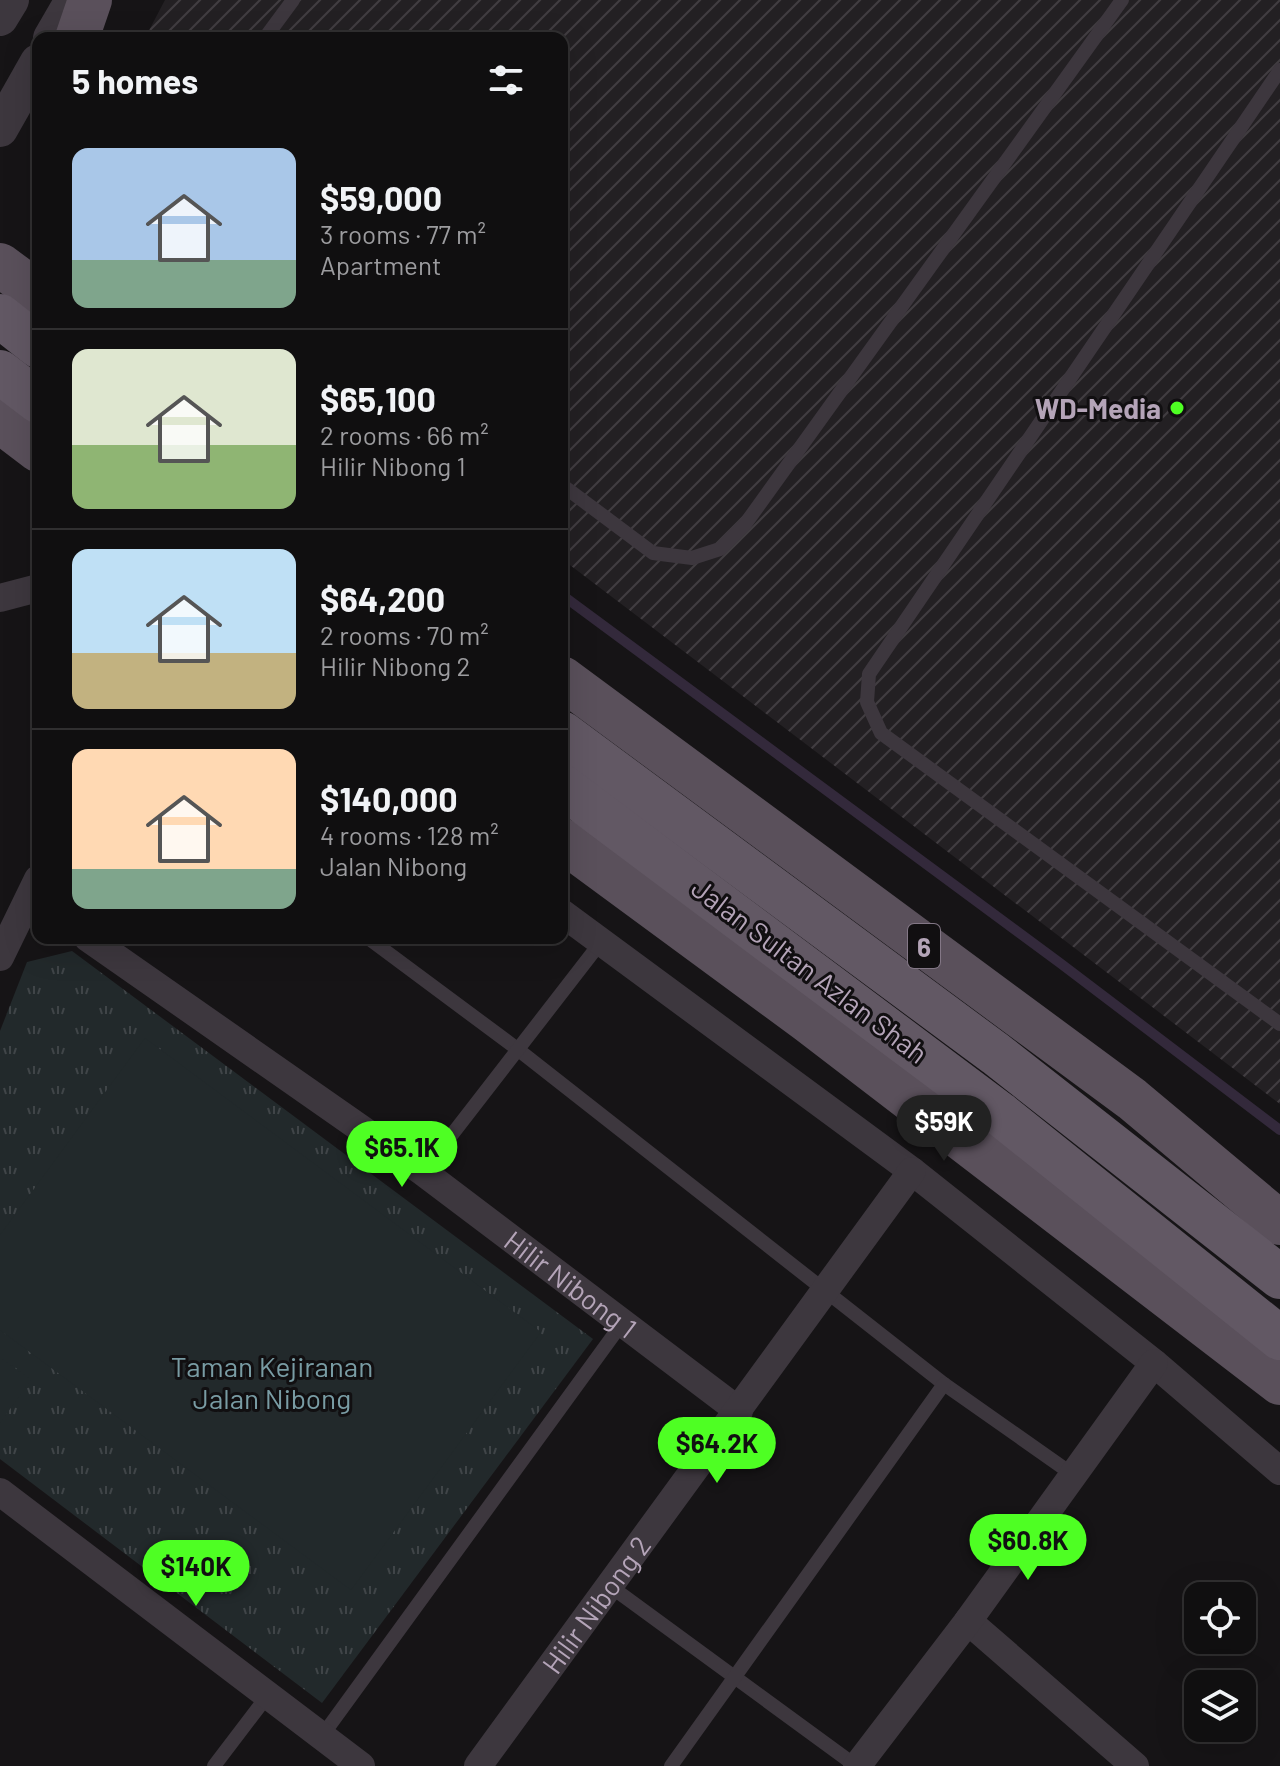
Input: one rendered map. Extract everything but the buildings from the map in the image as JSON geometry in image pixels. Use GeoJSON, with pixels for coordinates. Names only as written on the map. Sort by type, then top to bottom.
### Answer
{"type":"FeatureCollection","features":[{"type":"Feature","properties":{"kind":"highway"},"geometry":{"type":"LineString","coordinates":[[0,316],[32,341]]}},
{"type":"Feature","properties":{"kind":"highway"},"geometry":{"type":"LineString","coordinates":[[0,372],[32,396]]}},
{"type":"Feature","properties":{"kind":"highway","name":"Jalan Sultan Azlan Shah"},"geometry":{"type":"LineString","coordinates":[[568,737],[984,1045],[1280,1277]]}},
{"type":"Feature","properties":{"kind":"highway","name":"Jalan Sultan Azlan Shah"},"geometry":{"type":"LineString","coordinates":[[568,790],[938,1066],[1121,1208],[1280,1338]]}},
{"type":"Feature","properties":{"kind":"main road"},"geometry":{"type":"LineString","coordinates":[[79,32],[90,0]]}},
{"type":"Feature","properties":{"kind":"main road"},"geometry":{"type":"LineString","coordinates":[[0,265],[32,289]]}},
{"type":"Feature","properties":{"kind":"main road"},"geometry":{"type":"LineString","coordinates":[[0,421],[32,445]]}},
{"type":"Feature","properties":{"kind":"main road"},"geometry":{"type":"LineString","coordinates":[[0,453],[32,464]]}},
{"type":"Feature","properties":{"kind":"main road","name":"6"},"geometry":{"type":"LineString","coordinates":[[568,682],[1132,1099],[1280,1223]]}},
{"type":"Feature","properties":{"kind":"main road","name":"Jalan Sultan Azlan Shah"},"geometry":{"type":"LineString","coordinates":[[568,844],[808,1021],[1280,1383]]}},
{"type":"Feature","properties":{"kind":"street"},"geometry":{"type":"LineString","coordinates":[[0,18],[11,0]]}},
{"type":"Feature","properties":{"kind":"street"},"geometry":{"type":"LineString","coordinates":[[54,32],[73,0]]}},
{"type":"Feature","properties":{"kind":"street"},"geometry":{"type":"LineString","coordinates":[[0,129],[32,73]]}},
{"type":"Feature","properties":{"kind":"street"},"geometry":{"type":"LineString","coordinates":[[0,598],[32,590]]}},
{"type":"Feature","properties":{"kind":"street"},"geometry":{"type":"LineString","coordinates":[[0,957],[32,898]]}},
{"type":"Feature","properties":{"kind":"street"},"geometry":{"type":"LineString","coordinates":[[568,917],[912,1171],[1154,1363],[1280,1471]]}},
{"type":"Feature","properties":{"kind":"street","name":"Hilir Nibong 1"},"geometry":{"type":"LineString","coordinates":[[97,944],[423,1172],[739,1411]]}},
{"type":"Feature","properties":{"kind":"street","name":"Hilir Nibong 2"},"geometry":{"type":"LineString","coordinates":[[478,1766],[912,1171]]}},
{"type":"Feature","properties":{"kind":"street"},"geometry":{"type":"LineString","coordinates":[[857,1766],[968,1621],[1154,1363]]}},
{"type":"Feature","properties":{"kind":"street"},"geometry":{"type":"LineString","coordinates":[[0,1492],[361,1766]]}},
{"type":"Feature","properties":{"kind":"street"},"geometry":{"type":"LineString","coordinates":[[968,1621],[1135,1766]]}},
{"type":"Feature","properties":{"kind":"lane"},"geometry":{"type":"LineString","coordinates":[[269,32],[293,0]]}},
{"type":"Feature","properties":{"kind":"lane"},"geometry":{"type":"LineString","coordinates":[[568,489],[653,553],[692,558],[720,549],[746,523],[1122,0]]}},
{"type":"Feature","properties":{"kind":"lane"},"geometry":{"type":"LineString","coordinates":[[1280,70],[869,674],[867,702],[881,733],[1280,1024]]}},
{"type":"Feature","properties":{"kind":"lane"},"geometry":{"type":"LineString","coordinates":[[423,1172],[601,942]]}},
{"type":"Feature","properties":{"kind":"lane"},"geometry":{"type":"LineString","coordinates":[[376,944],[516,1048],[944,1384],[1072,1474]]}},
{"type":"Feature","properties":{"kind":"lane"},"geometry":{"type":"LineString","coordinates":[[322,1736],[623,1322]]}},
{"type":"Feature","properties":{"kind":"lane"},"geometry":{"type":"LineString","coordinates":[[671,1766],[944,1384]]}},
{"type":"Feature","properties":{"kind":"lane"},"geometry":{"type":"LineString","coordinates":[[610,1586],[857,1766]]}},
{"type":"Feature","properties":{"kind":"lane"},"geometry":{"type":"LineString","coordinates":[[214,1766],[268,1695]]}},
{"type":"Feature","properties":{"kind":"shaded area"},"geometry":{"type":"Polygon","coordinates":[[[165,0],[1280,0],[1280,1104],[568,564],[568,32],[148,32],[165,0]]]}},
{"type":"Feature","properties":{"kind":"green space","name":"Taman Kejiranan Jalan Nibong"},"geometry":{"type":"Polygon","coordinates":[[[72,951],[593,1339],[322,1703],[0,1459],[0,1031],[27,962],[72,951]]]}},
{"type":"Feature","properties":{"kind":"green space","name":"Taman Kejiranan Jalan Nibong"},"geometry":{"type":"Polygon","coordinates":[[[145,1038],[541,1332],[351,1590],[0,1330],[0,1235],[145,1038]]]}},
{"type":"Feature","properties":{"kind":"green space"},"geometry":{"type":"Polygon","coordinates":[[[0,1357],[31,1380],[0,1423],[0,1357]]]}},
{"type":"Feature","properties":{"kind":"waterway"},"geometry":{"type":"LineString","coordinates":[[568,599],[1060,963],[1280,1130]]}},
{"type":"Feature","properties":{"kind":"place","name":"WD-Media"},"geometry":{"type":"Point","coordinates":[1177,408]}}]}
